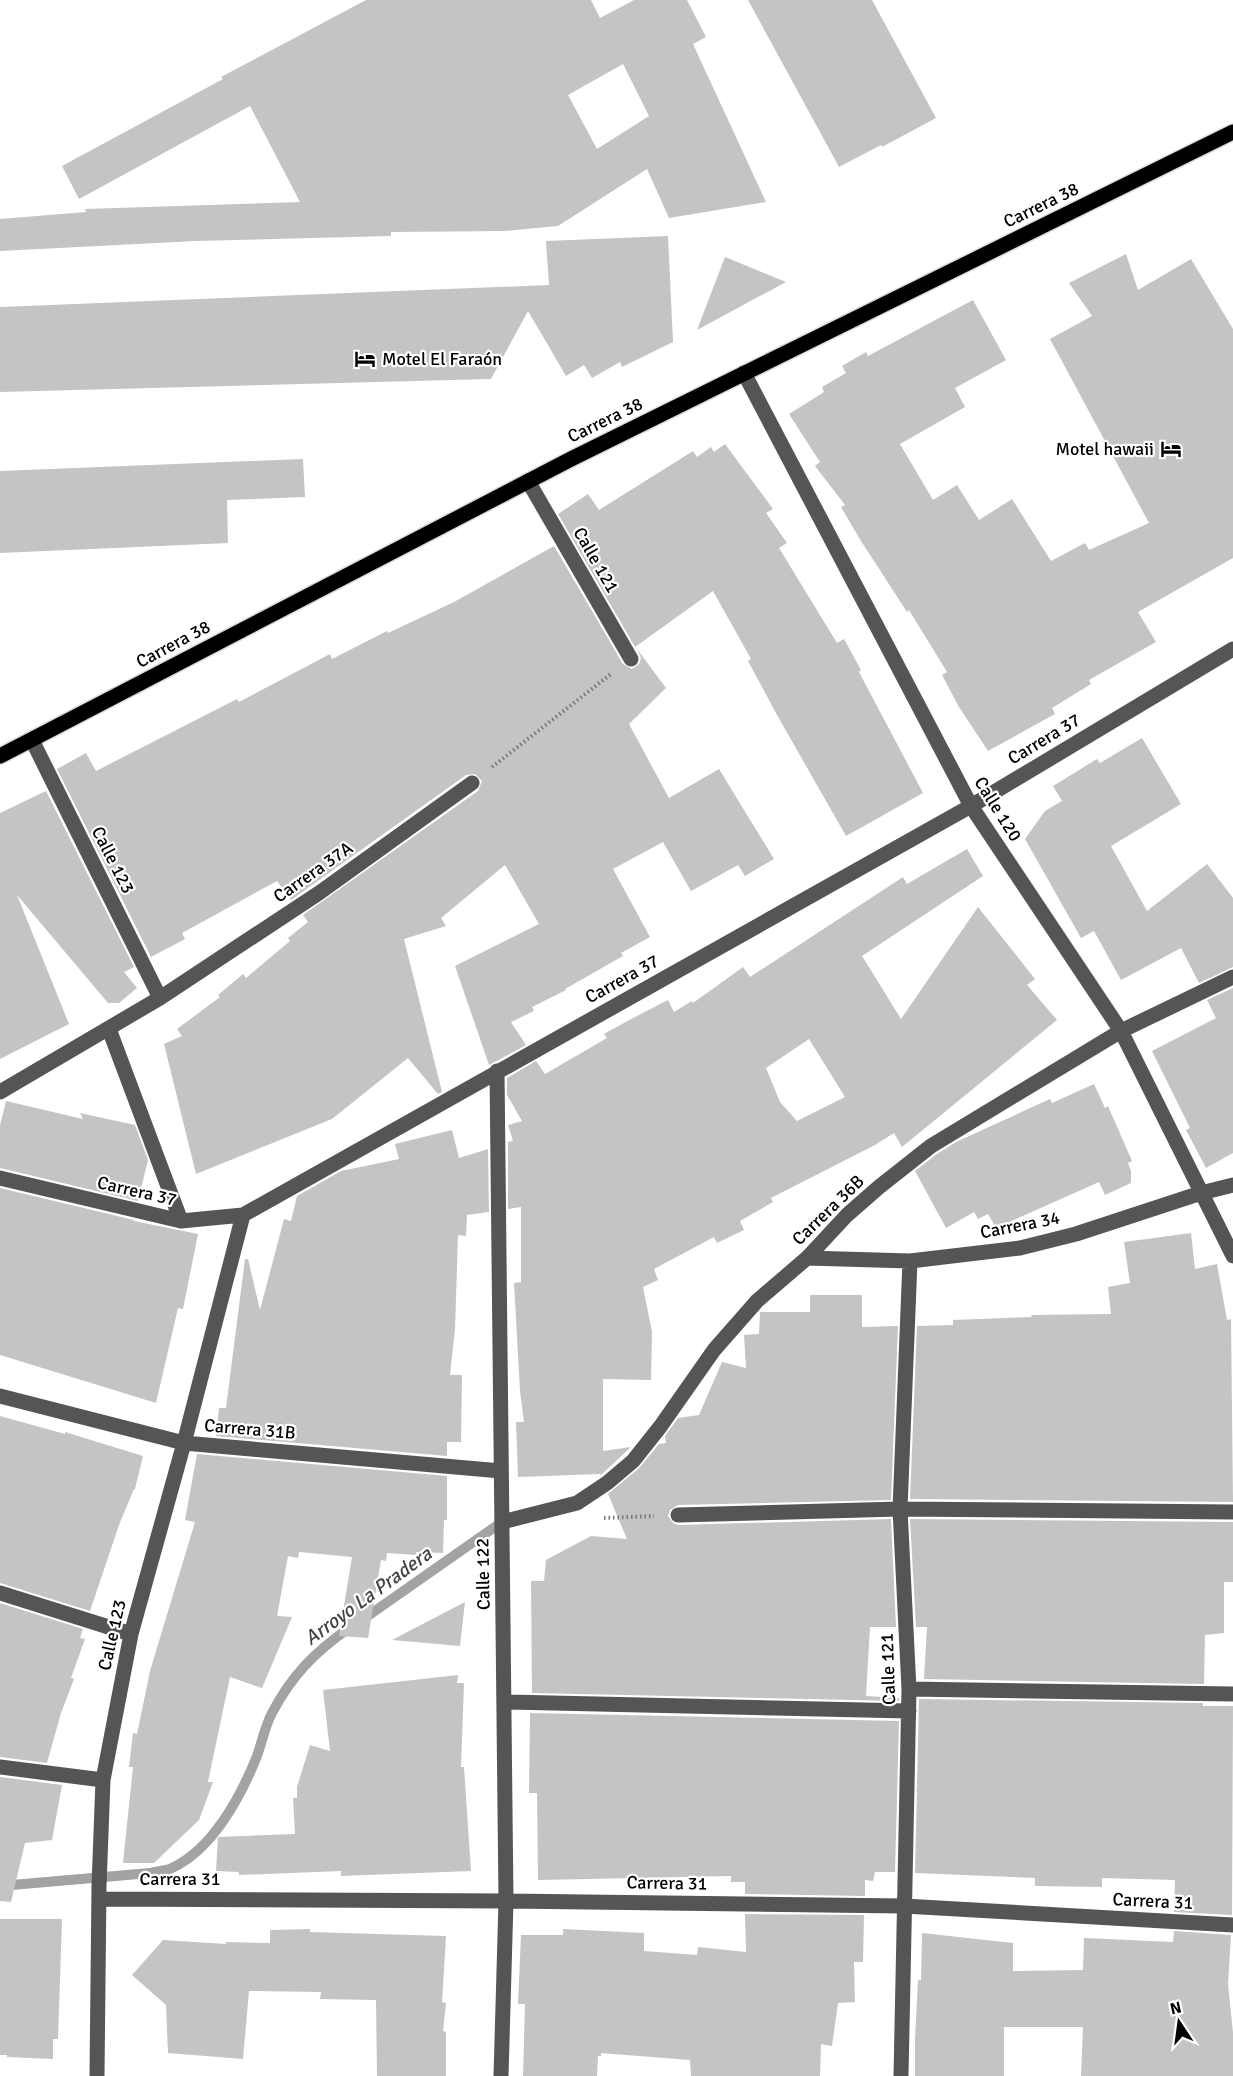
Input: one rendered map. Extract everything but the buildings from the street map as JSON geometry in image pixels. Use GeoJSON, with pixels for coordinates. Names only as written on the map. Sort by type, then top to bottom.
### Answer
{"type":"FeatureCollection","features":[{"type":"Feature","properties":{"kind":"main road","name":"Carrera 38"},"geometry":{"type":"LineString","coordinates":[[0,756],[528,481],[1233,132]]}},
{"type":"Feature","properties":{"kind":"street","name":"Calle 120"},"geometry":{"type":"LineString","coordinates":[[744,373],[971,806],[1121,1031],[1233,1256]]}},
{"type":"Feature","properties":{"kind":"street","name":"Calle 121"},"geometry":{"type":"LineString","coordinates":[[528,481],[631,659]]}},
{"type":"Feature","properties":{"kind":"street","name":"Carrera 37"},"geometry":{"type":"LineString","coordinates":[[0,1178],[181,1221],[243,1215],[971,806],[1233,648]]}},
{"type":"Feature","properties":{"kind":"street","name":"Calle 123"},"geometry":{"type":"LineString","coordinates":[[32,740],[160,998]]}},
{"type":"Feature","properties":{"kind":"street","name":"Carrera 37A"},"geometry":{"type":"LineString","coordinates":[[0,1092],[160,998],[318,893],[472,783]]}},
{"type":"Feature","properties":{"kind":"street","name":"Carrera 36B"},"geometry":{"type":"LineString","coordinates":[[502,1522],[577,1503],[607,1484],[633,1461],[714,1350],[750,1310],[807,1258],[863,1201],[931,1146],[1121,1031],[1233,977]]}},
{"type":"Feature","properties":{"kind":"street"},"geometry":{"type":"LineString","coordinates":[[109,1029],[181,1221]]}},
{"type":"Feature","properties":{"kind":"street","name":"Calle 122"},"geometry":{"type":"LineString","coordinates":[[497,1071],[506,1900],[501,2076]]}},
{"type":"Feature","properties":{"kind":"street","name":"Carrera 34"},"geometry":{"type":"LineString","coordinates":[[807,1258],[910,1261],[1020,1248],[1076,1234],[1201,1193],[1233,1185]]}},
{"type":"Feature","properties":{"kind":"street","name":"Calle 123"},"geometry":{"type":"LineString","coordinates":[[98,2076],[99,1892],[103,1780],[131,1634],[184,1443],[243,1215]]}},
{"type":"Feature","properties":{"kind":"street","name":"Calle 121"},"geometry":{"type":"LineString","coordinates":[[901,2076],[909,1689],[900,1509],[910,1261]]}},
{"type":"Feature","properties":{"kind":"street","name":"Carrera 31B"},"geometry":{"type":"LineString","coordinates":[[0,1396],[184,1443],[501,1471]]}},
{"type":"Feature","properties":{"kind":"street"},"geometry":{"type":"LineString","coordinates":[[678,1515],[900,1509],[1233,1512]]}},
{"type":"Feature","properties":{"kind":"street"},"geometry":{"type":"LineString","coordinates":[[0,1593],[131,1634]]}},
{"type":"Feature","properties":{"kind":"street"},"geometry":{"type":"LineString","coordinates":[[909,1689],[1233,1694]]}},
{"type":"Feature","properties":{"kind":"street"},"geometry":{"type":"LineString","coordinates":[[505,1702],[909,1711]]}},
{"type":"Feature","properties":{"kind":"street"},"geometry":{"type":"LineString","coordinates":[[0,1767],[103,1780]]}},
{"type":"Feature","properties":{"kind":"street","name":"Carrera 31"},"geometry":{"type":"LineString","coordinates":[[99,1892],[904,1906],[1233,1925]]}},
{"type":"Feature","properties":{"kind":"path"},"geometry":{"type":"LineString","coordinates":[[472,783],[631,659]]}},
{"type":"Feature","properties":{"kind":"waterway","name":"Arroyo La Pradera"},"geometry":{"type":"LineString","coordinates":[[362,1620],[502,1522]]}},
{"type":"Feature","properties":{"kind":"waterway","name":"Arroyo La Pradera"},"geometry":{"type":"LineString","coordinates":[[0,1886],[150,1873],[170,1869],[187,1859],[213,1835],[234,1804],[257,1756],[270,1718],[288,1687],[325,1646],[349,1628]]}},
{"type":"Feature","properties":{"kind":"place","name":"Motel El Faraón"},"geometry":{"type":"Point","coordinates":[365,359]}},
{"type":"Feature","properties":{"kind":"place","name":"Motel hawaii"},"geometry":{"type":"Point","coordinates":[1171,449]}}]}
